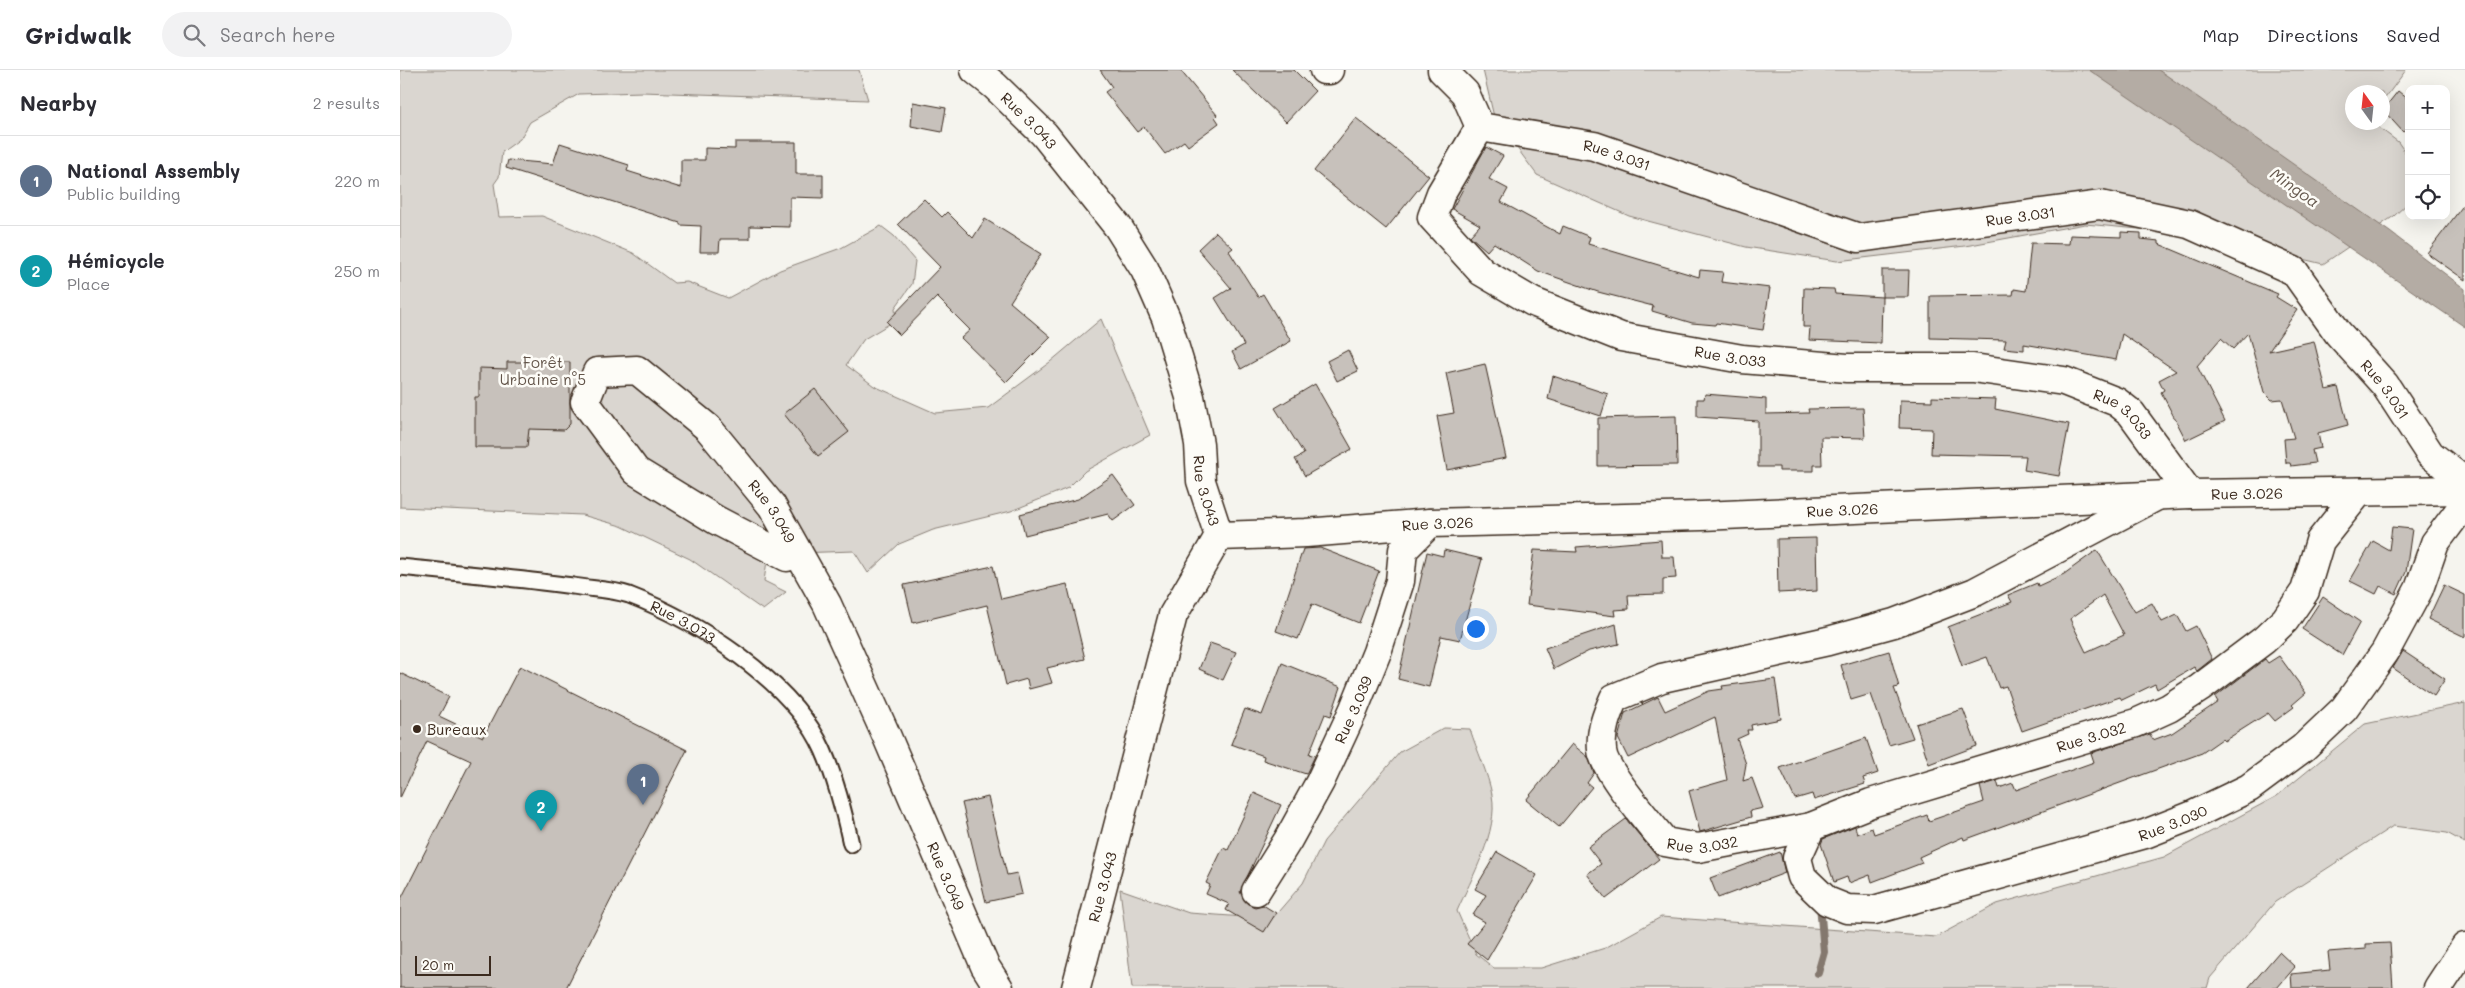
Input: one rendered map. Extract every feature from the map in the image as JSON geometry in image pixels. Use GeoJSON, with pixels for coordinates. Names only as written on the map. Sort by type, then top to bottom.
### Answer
{"type":"FeatureCollection","features":[{"type":"Feature","properties":{"kind":"street","name":"Rue 3.043"},"geometry":{"type":"LineString","coordinates":[[975,70],[995,86],[1044,134],[1118,227],[1145,270],[1166,318],[1190,397],[1199,444],[1201,481],[1219,536],[1172,615],[1076,988]]}},
{"type":"Feature","properties":{"kind":"street"},"geometry":{"type":"LineString","coordinates":[[1324,70],[1329,70]]}},
{"type":"Feature","properties":{"kind":"street"},"geometry":{"type":"LineString","coordinates":[[1442,70],[1465,93],[1480,127]]}},
{"type":"Feature","properties":{"kind":"street","name":"Rue 3.031"},"geometry":{"type":"LineString","coordinates":[[1480,127],[1594,146],[1859,238],[2100,205],[2188,224],[2294,271],[2338,333],[2385,385],[2430,454],[2465,482]]}},
{"type":"Feature","properties":{"kind":"street","name":"Rue 3.033"},"geometry":{"type":"LineString","coordinates":[[1480,127],[1441,194],[1432,218],[1482,272],[1533,302],[1621,337],[1742,359],[1847,368],[1973,368],[2064,381],[2118,402],[2131,413],[2190,494]]}},
{"type":"Feature","properties":{"kind":"street","name":"Rue 3.049"},"geometry":{"type":"LineString","coordinates":[[787,558],[716,520],[636,471],[585,402],[597,372],[637,370],[708,428],[772,506],[827,604],[887,737],[985,966],[999,988]]}},
{"type":"Feature","properties":{"kind":"street","name":"Rue 3.026"},"geometry":{"type":"LineString","coordinates":[[1219,536],[1306,533],[1430,523],[1702,516],[2190,494],[2465,490]]}},
{"type":"Feature","properties":{"kind":"street","name":"Rue 3.032"},"geometry":{"type":"LineString","coordinates":[[2155,497],[1975,592],[1894,623],[1828,641],[1662,678],[1614,698],[1604,719],[1602,751],[1620,786],[1665,842],[1698,848],[1810,826],[1871,803],[2136,723],[2169,708],[2208,682],[2264,640],[2285,620],[2305,591],[2320,541],[2359,492]]}},
{"type":"Feature","properties":{"kind":"street","name":"Rue 3.030"},"geometry":{"type":"LineString","coordinates":[[1810,826],[1797,858],[1802,878],[1827,901],[1847,909],[1874,910],[2145,834],[2191,816],[2249,788],[2302,748],[2344,709],[2385,652],[2419,589],[2436,543],[2465,503]]}},
{"type":"Feature","properties":{"kind":"street","name":"Rue 3.039"},"geometry":{"type":"LineString","coordinates":[[1256,891],[1288,840],[1315,790],[1353,711],[1377,652],[1400,581],[1403,550],[1430,523]]}},
{"type":"Feature","properties":{"kind":"street"},"geometry":{"type":"LineString","coordinates":[[2438,988],[2465,947]]}},
{"type":"Feature","properties":{"kind":"lane","name":"Rue 3.073"},"geometry":{"type":"LineString","coordinates":[[400,567],[529,580],[627,595],[702,630],[764,674],[796,709],[822,749],[842,805],[851,844]]}},
{"type":"Feature","properties":{"kind":"green space","name":"Forêt Urbaine n°5"},"geometry":{"type":"Polygon","coordinates":[[[400,70],[859,70],[868,100],[642,92],[579,94],[530,122],[520,139],[502,152],[499,177],[494,184],[499,217],[542,216],[633,253],[674,283],[687,282],[728,298],[780,270],[841,248],[881,226],[894,236],[915,261],[912,284],[895,308],[896,320],[864,339],[846,365],[874,386],[935,413],[988,408],[1050,362],[1101,319],[1150,435],[1085,471],[1068,488],[1011,511],[933,530],[899,544],[868,573],[854,551],[768,554],[764,581],[786,592],[763,610],[690,559],[621,526],[582,515],[400,507],[400,70]]]}},
{"type":"Feature","properties":{"kind":"green space"},"geometry":{"type":"Polygon","coordinates":[[[1483,70],[2406,70],[2390,92],[2390,85],[2345,85],[2345,130],[2382,130],[2398,142],[2405,152],[2405,206],[2394,216],[2323,264],[2203,235],[2085,224],[1965,246],[1837,261],[1746,247],[1629,216],[1537,175],[1494,117],[1483,70]]]}},
{"type":"Feature","properties":{"kind":"green space"},"geometry":{"type":"Polygon","coordinates":[[[2465,703],[2465,843],[2447,833],[2393,826],[2275,902],[2210,978],[2207,988],[1132,988],[1120,889],[1189,913],[1272,919],[1303,883],[1324,841],[1400,752],[1444,728],[1470,729],[1488,778],[1493,809],[1488,839],[1457,911],[1476,954],[1494,968],[1541,968],[1605,948],[1661,917],[1936,937],[1997,904],[2164,857],[2277,796],[2365,724],[2465,703]]]}},
{"type":"Feature","properties":{"kind":"water","name":"Mingoa"},"geometry":{"type":"Polygon","coordinates":[[[2089,70],[2158,70],[2166,75],[2390,232],[2465,289],[2465,327],[2089,70]]]}},
{"type":"Feature","properties":{"kind":"building"},"geometry":{"type":"Polygon","coordinates":[[[1100,70],[1180,70],[1217,115],[1215,117],[1219,123],[1188,146],[1184,141],[1165,154],[1144,127],[1137,132],[1105,92],[1112,87],[1100,70]]]}},
{"type":"Feature","properties":{"kind":"building"},"geometry":{"type":"Polygon","coordinates":[[[1232,70],[1294,70],[1315,91],[1286,122],[1232,70]]]}},
{"type":"Feature","properties":{"kind":"building"},"geometry":{"type":"Polygon","coordinates":[[[2398,91],[2405,97],[2405,130],[2403,132],[2390,118],[2390,101],[2398,91]]]}},
{"type":"Feature","properties":{"kind":"building"},"geometry":{"type":"Polygon","coordinates":[[[913,102],[946,108],[942,132],[911,126],[913,102]]]}},
{"type":"Feature","properties":{"kind":"building"},"geometry":{"type":"Polygon","coordinates":[[[1356,118],[1429,176],[1386,229],[1314,171],[1356,118]]]}},
{"type":"Feature","properties":{"kind":"building"},"geometry":{"type":"Polygon","coordinates":[[[735,142],[796,142],[796,174],[823,174],[823,198],[790,197],[790,227],[750,226],[750,239],[720,239],[719,252],[700,252],[701,226],[680,225],[680,223],[506,168],[508,160],[553,164],[560,143],[629,165],[627,171],[681,188],[681,160],[705,160],[705,148],[735,149],[735,142]]]}},
{"type":"Feature","properties":{"kind":"building"},"geometry":{"type":"Polygon","coordinates":[[[1486,147],[1503,156],[1489,179],[1508,189],[1501,202],[1560,234],[1563,226],[1590,237],[1588,244],[1699,277],[1700,270],[1723,272],[1721,282],[1770,288],[1763,330],[1716,323],[1715,325],[1692,323],[1652,311],[1653,306],[1598,292],[1538,271],[1494,243],[1487,251],[1470,236],[1480,225],[1452,209],[1486,147]]]}},
{"type":"Feature","properties":{"kind":"building"},"geometry":{"type":"Polygon","coordinates":[[[924,199],[942,217],[947,212],[973,238],[985,219],[1041,254],[1010,302],[1051,337],[1006,382],[961,338],[970,330],[937,297],[900,335],[887,322],[940,267],[898,224],[924,199]]]}},
{"type":"Feature","properties":{"kind":"building"},"geometry":{"type":"Polygon","coordinates":[[[2465,203],[2465,280],[2427,253],[2465,203]]]}},
{"type":"Feature","properties":{"kind":"building"},"geometry":{"type":"Polygon","coordinates":[[[1216,232],[1233,248],[1229,251],[1258,297],[1263,294],[1291,341],[1241,369],[1232,352],[1244,345],[1215,298],[1231,288],[1198,249],[1216,232]]]}},
{"type":"Feature","properties":{"kind":"building"},"geometry":{"type":"Polygon","coordinates":[[[2121,232],[2141,233],[2141,239],[2159,241],[2159,244],[2278,294],[2276,297],[2297,310],[2269,351],[2314,341],[2326,390],[2338,387],[2348,425],[2318,433],[2321,448],[2312,450],[2315,463],[2291,466],[2290,463],[2286,463],[2284,439],[2294,438],[2282,399],[2272,400],[2264,392],[2248,333],[2233,349],[2221,338],[2197,366],[2225,421],[2186,440],[2161,392],[2164,390],[2159,380],[2176,371],[2122,334],[2116,360],[2024,344],[2024,350],[2004,348],[2006,340],[1930,338],[1930,296],[2013,295],[2014,289],[2026,291],[2031,243],[2069,244],[2070,235],[2121,237],[2121,232]]]}},
{"type":"Feature","properties":{"kind":"building"},"geometry":{"type":"Polygon","coordinates":[[[1882,270],[1909,270],[1908,297],[1882,297],[1882,270]]]}},
{"type":"Feature","properties":{"kind":"building"},"geometry":{"type":"Polygon","coordinates":[[[1804,288],[1834,289],[1835,294],[1882,297],[1881,343],[1809,340],[1810,327],[1803,327],[1804,288]]]}},
{"type":"Feature","properties":{"kind":"building"},"geometry":{"type":"Polygon","coordinates":[[[1348,350],[1358,371],[1337,381],[1327,361],[1348,350]]]}},
{"type":"Feature","properties":{"kind":"building"},"geometry":{"type":"Polygon","coordinates":[[[507,362],[570,362],[570,424],[564,430],[529,429],[527,447],[475,447],[475,397],[479,397],[479,368],[507,369],[507,362]]]}},
{"type":"Feature","properties":{"kind":"building"},"geometry":{"type":"Polygon","coordinates":[[[1485,364],[1506,458],[1447,470],[1437,416],[1454,413],[1446,373],[1485,364]]]}},
{"type":"Feature","properties":{"kind":"building"},"geometry":{"type":"Polygon","coordinates":[[[1553,376],[1608,394],[1601,416],[1548,399],[1553,376]]]}},
{"type":"Feature","properties":{"kind":"building"},"geometry":{"type":"Polygon","coordinates":[[[1315,384],[1352,449],[1305,476],[1295,459],[1304,454],[1275,408],[1315,384]]]}},
{"type":"Feature","properties":{"kind":"building"},"geometry":{"type":"Polygon","coordinates":[[[815,389],[849,432],[818,456],[784,414],[815,389]]]}},
{"type":"Feature","properties":{"kind":"building"},"geometry":{"type":"Polygon","coordinates":[[[1705,394],[1766,399],[1766,414],[1809,413],[1808,409],[1863,408],[1865,438],[1821,437],[1822,465],[1814,465],[1814,471],[1779,471],[1779,467],[1758,467],[1758,421],[1697,417],[1697,399],[1704,399],[1705,394]]]}},
{"type":"Feature","properties":{"kind":"building"},"geometry":{"type":"Polygon","coordinates":[[[1932,397],[1996,399],[1995,409],[2069,424],[2059,476],[2024,470],[2026,456],[1931,454],[1932,429],[1899,428],[1900,400],[1932,401],[1932,397]]]}},
{"type":"Feature","properties":{"kind":"building"},"geometry":{"type":"Polygon","coordinates":[[[1676,416],[1677,465],[1598,466],[1598,418],[1676,416]]]}},
{"type":"Feature","properties":{"kind":"building"},"geometry":{"type":"Polygon","coordinates":[[[1113,475],[1135,505],[1113,521],[1108,514],[1025,535],[1020,514],[1078,499],[1113,475]]]}},
{"type":"Feature","properties":{"kind":"building"},"geometry":{"type":"Polygon","coordinates":[[[2392,527],[2412,529],[2406,572],[2396,594],[2380,586],[2376,594],[2350,581],[2373,541],[2389,550],[2392,527]]]}},
{"type":"Feature","properties":{"kind":"building"},"geometry":{"type":"Polygon","coordinates":[[[1816,538],[1817,591],[1778,593],[1777,539],[1816,538]]]}},
{"type":"Feature","properties":{"kind":"building"},"geometry":{"type":"Polygon","coordinates":[[[1661,540],[1662,557],[1674,557],[1676,578],[1663,579],[1663,594],[1628,595],[1629,609],[1614,610],[1615,616],[1527,605],[1534,550],[1577,552],[1576,547],[1661,540]]]}},
{"type":"Feature","properties":{"kind":"building"},"geometry":{"type":"Polygon","coordinates":[[[1320,548],[1379,571],[1359,623],[1312,604],[1298,639],[1276,631],[1303,549],[1320,548]]]}},
{"type":"Feature","properties":{"kind":"building"},"geometry":{"type":"Polygon","coordinates":[[[1444,550],[1482,559],[1460,640],[1441,636],[1429,687],[1398,679],[1427,552],[1443,556],[1444,550]]]}},
{"type":"Feature","properties":{"kind":"building"},"geometry":{"type":"Polygon","coordinates":[[[2097,550],[2135,612],[2152,603],[2162,622],[2177,615],[2186,631],[2196,626],[2212,659],[2197,671],[2194,667],[2157,689],[2155,684],[2122,700],[2120,697],[2022,731],[2006,686],[1999,688],[1987,657],[1962,666],[1948,627],[2012,602],[2008,595],[2037,583],[2038,586],[2064,574],[2097,550]],[[2103,595],[2070,619],[2086,652],[2124,635],[2103,595]]]}},
{"type":"Feature","properties":{"kind":"building"},"geometry":{"type":"Polygon","coordinates":[[[993,566],[1001,599],[1067,584],[1085,659],[1047,668],[1052,683],[1029,689],[1027,679],[1006,685],[987,605],[913,623],[904,585],[993,566]]]}},
{"type":"Feature","properties":{"kind":"building"},"geometry":{"type":"Polygon","coordinates":[[[2444,585],[2465,595],[2465,637],[2428,619],[2444,585]]]}},
{"type":"Feature","properties":{"kind":"building"},"geometry":{"type":"Polygon","coordinates":[[[2323,597],[2360,622],[2342,655],[2302,629],[2323,597]]]}},
{"type":"Feature","properties":{"kind":"building"},"geometry":{"type":"Polygon","coordinates":[[[1616,624],[1619,644],[1589,651],[1554,669],[1545,648],[1616,624]]]}},
{"type":"Feature","properties":{"kind":"building"},"geometry":{"type":"Polygon","coordinates":[[[1210,643],[1236,652],[1223,680],[1199,669],[1210,643]]]}},
{"type":"Feature","properties":{"kind":"building"},"geometry":{"type":"Polygon","coordinates":[[[1889,651],[1899,687],[1894,688],[1913,738],[1889,745],[1871,694],[1851,700],[1841,665],[1889,651]]]}},
{"type":"Feature","properties":{"kind":"building"},"geometry":{"type":"Polygon","coordinates":[[[2403,651],[2445,679],[2434,696],[2393,668],[2403,651]]]}},
{"type":"Feature","properties":{"kind":"building"},"geometry":{"type":"Polygon","coordinates":[[[2279,656],[2306,693],[2292,705],[2294,707],[2275,721],[2268,713],[2224,741],[2222,739],[2202,753],[1964,840],[1963,837],[1919,857],[1922,863],[1872,882],[1870,875],[1849,883],[1847,877],[1834,882],[1821,844],[1823,839],[1855,826],[1857,834],[1872,828],[1874,834],[1927,815],[1929,821],[1984,802],[1980,786],[1997,781],[1999,788],[2013,783],[2016,790],[2094,762],[2091,753],[2150,734],[2153,740],[2172,733],[2218,702],[2215,697],[2265,659],[2268,663],[2279,656]]]}},
{"type":"Feature","properties":{"kind":"building"},"geometry":{"type":"Polygon","coordinates":[[[1282,663],[1341,687],[1331,716],[1325,714],[1309,754],[1315,756],[1306,774],[1263,760],[1264,756],[1231,744],[1245,709],[1262,715],[1282,663]]]}},
{"type":"Feature","properties":{"kind":"building"},"geometry":{"type":"Polygon","coordinates":[[[520,666],[687,750],[566,988],[400,988],[400,901],[471,761],[427,741],[400,798],[400,673],[449,697],[439,716],[483,737],[520,666]]]}},
{"type":"Feature","properties":{"kind":"building"},"geometry":{"type":"Polygon","coordinates":[[[1775,679],[1781,719],[1751,725],[1752,730],[1747,730],[1748,734],[1737,739],[1746,764],[1743,781],[1752,778],[1763,808],[1750,811],[1751,817],[1700,832],[1689,791],[1727,780],[1715,717],[1628,758],[1618,738],[1625,713],[1658,697],[1665,711],[1709,691],[1723,689],[1722,686],[1775,679]]]}},
{"type":"Feature","properties":{"kind":"building"},"geometry":{"type":"Polygon","coordinates":[[[1963,709],[1977,746],[1929,764],[1916,724],[1963,709]]]}},
{"type":"Feature","properties":{"kind":"building"},"geometry":{"type":"Polygon","coordinates":[[[1866,738],[1878,773],[1863,778],[1865,784],[1814,800],[1812,794],[1795,799],[1780,768],[1866,738]]]}},
{"type":"Feature","properties":{"kind":"building"},"geometry":{"type":"Polygon","coordinates":[[[1572,744],[1588,757],[1594,773],[1587,783],[1592,787],[1559,827],[1526,800],[1572,744]]]}},
{"type":"Feature","properties":{"kind":"building"},"geometry":{"type":"Polygon","coordinates":[[[1254,793],[1281,805],[1240,892],[1248,904],[1255,907],[1263,905],[1276,913],[1264,932],[1226,910],[1229,904],[1206,894],[1210,885],[1206,883],[1223,848],[1228,850],[1254,793]]]}},
{"type":"Feature","properties":{"kind":"building"},"geometry":{"type":"Polygon","coordinates":[[[988,797],[1007,875],[1017,873],[1022,894],[986,902],[962,803],[988,797]]]}},
{"type":"Feature","properties":{"kind":"building"},"geometry":{"type":"Polygon","coordinates":[[[1626,819],[1659,859],[1606,899],[1587,874],[1601,864],[1588,847],[1626,819]]]}},
{"type":"Feature","properties":{"kind":"building"},"geometry":{"type":"Polygon","coordinates":[[[1497,852],[1537,875],[1487,960],[1467,944],[1485,922],[1473,915],[1486,895],[1475,889],[1497,852]]]}},
{"type":"Feature","properties":{"kind":"building"},"geometry":{"type":"Polygon","coordinates":[[[1780,852],[1785,873],[1718,898],[1710,878],[1780,852]]]}},
{"type":"Feature","properties":{"kind":"building"},"geometry":{"type":"Polygon","coordinates":[[[2390,943],[2393,988],[2292,988],[2291,974],[2330,970],[2328,952],[2366,949],[2366,944],[2390,943]]]}},
{"type":"Feature","properties":{"kind":"building"},"geometry":{"type":"Polygon","coordinates":[[[2279,952],[2295,967],[2277,988],[2248,988],[2279,952]]]}},
{"type":"Feature","properties":{"kind":"waterway"},"geometry":{"type":"LineString","coordinates":[[1818,973],[1824,952],[1820,904]]}},
{"type":"Feature","properties":{"kind":"place","name":"Bureaux"},"geometry":{"type":"Point","coordinates":[417,729]}},
{"type":"Feature","properties":{"kind":"place","name":"National Assembly"},"geometry":{"type":"Point","coordinates":[643,805]}},
{"type":"Feature","properties":{"kind":"place","name":"Hémicycle"},"geometry":{"type":"Point","coordinates":[541,831]}}]}
